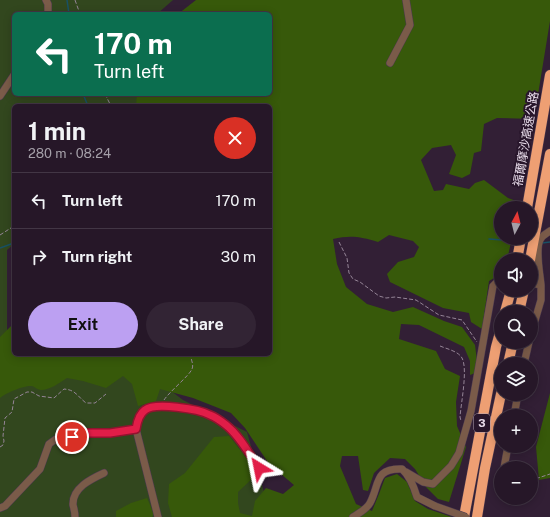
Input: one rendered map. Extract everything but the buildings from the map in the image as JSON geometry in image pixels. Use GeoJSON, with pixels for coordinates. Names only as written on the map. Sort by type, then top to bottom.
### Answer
{"type":"FeatureCollection","features":[{"type":"Feature","properties":{"kind":"highway","name":"福爾摩沙高速公路"},"geometry":{"type":"LineString","coordinates":[[528,201],[550,75]]}},
{"type":"Feature","properties":{"kind":"highway"},"geometry":{"type":"LineString","coordinates":[[531,253],[550,154]]}},
{"type":"Feature","properties":{"kind":"highway","name":"3"},"geometry":{"type":"LineString","coordinates":[[465,517],[495,349]]}},
{"type":"Feature","properties":{"kind":"highway","name":"3"},"geometry":{"type":"LineString","coordinates":[[477,517],[485,468],[499,401]]}},
{"type":"Feature","properties":{"kind":"lane"},"geometry":{"type":"LineString","coordinates":[[46,0],[48,4],[48,12]]}},
{"type":"Feature","properties":{"kind":"lane"},"geometry":{"type":"LineString","coordinates":[[390,63],[410,25],[406,0]]}},
{"type":"Feature","properties":{"kind":"lane"},"geometry":{"type":"LineString","coordinates":[[0,96],[12,77]]}},
{"type":"Feature","properties":{"kind":"lane"},"geometry":{"type":"LineString","coordinates":[[538,310],[541,300],[538,257],[539,240],[550,231]]}},
{"type":"Feature","properties":{"kind":"lane"},"geometry":{"type":"LineString","coordinates":[[354,517],[370,505],[376,482],[381,474],[393,469],[402,469],[423,482],[433,484],[451,466],[459,453],[471,411],[494,285]]}},
{"type":"Feature","properties":{"kind":"lane"},"geometry":{"type":"LineString","coordinates":[[158,517],[136,429],[138,420],[144,410],[152,407],[167,406],[209,414],[226,425],[235,434],[259,468]]}},
{"type":"Feature","properties":{"kind":"lane"},"geometry":{"type":"LineString","coordinates":[[0,508],[5,506],[40,469],[49,444],[56,439],[88,433],[110,433],[136,429]]}},
{"type":"Feature","properties":{"kind":"lane"},"geometry":{"type":"LineString","coordinates":[[406,472],[417,497],[435,506],[465,517]]}},
{"type":"Feature","properties":{"kind":"lane"},"geometry":{"type":"LineString","coordinates":[[75,517],[73,504],[76,492],[90,480],[104,473]]}},
{"type":"Feature","properties":{"kind":"path"},"geometry":{"type":"LineString","coordinates":[[75,0],[79,12]]}},
{"type":"Feature","properties":{"kind":"path"},"geometry":{"type":"LineString","coordinates":[[0,235],[12,227]]}},
{"type":"Feature","properties":{"kind":"path"},"geometry":{"type":"LineString","coordinates":[[339,242],[347,258],[349,273],[353,279],[360,282],[379,296],[386,298],[395,297],[416,300],[439,315],[462,320],[483,348]]}},
{"type":"Feature","properties":{"kind":"path"},"geometry":{"type":"LineString","coordinates":[[440,346],[456,352],[462,357],[465,368],[460,417],[465,430]]}},
{"type":"Feature","properties":{"kind":"path"},"geometry":{"type":"LineString","coordinates":[[159,406],[168,393],[191,370],[193,365],[191,356]]}},
{"type":"Feature","properties":{"kind":"path"},"geometry":{"type":"LineString","coordinates":[[0,447],[4,441],[3,436],[5,418],[12,412],[14,399],[22,394],[32,392],[39,396],[54,398],[64,390],[71,390],[76,392],[86,403],[95,404],[106,394]]}},
{"type":"Feature","properties":{"kind":"path"},"geometry":{"type":"LineString","coordinates":[[538,478],[550,474]]}},
{"type":"Feature","properties":{"kind":"green space"},"geometry":{"type":"Polygon","coordinates":[[[0,0],[173,0],[159,12],[12,12],[12,96],[142,96],[142,104],[12,104],[12,246],[7,250],[7,346],[12,352],[12,356],[125,356],[183,400],[247,432],[271,517],[0,517],[0,0]]]}},
{"type":"Feature","properties":{"kind":"green space"},"geometry":{"type":"Polygon","coordinates":[[[196,0],[550,0],[550,21],[534,119],[497,118],[484,124],[481,151],[474,153],[470,174],[462,178],[449,174],[456,155],[451,145],[432,148],[421,160],[434,191],[443,190],[446,184],[469,189],[475,183],[484,180],[508,198],[516,201],[494,201],[494,245],[510,245],[509,253],[494,253],[494,278],[489,281],[482,329],[471,322],[469,313],[443,308],[390,282],[387,274],[398,262],[414,257],[419,247],[413,241],[389,235],[378,242],[356,237],[333,239],[337,264],[346,287],[367,304],[393,312],[413,307],[444,321],[462,327],[475,345],[477,361],[475,373],[470,375],[470,361],[464,347],[419,325],[401,324],[399,339],[436,351],[445,369],[460,376],[456,402],[457,426],[466,447],[449,502],[438,499],[426,487],[415,469],[405,459],[390,458],[374,473],[368,491],[363,490],[358,456],[342,456],[340,466],[356,504],[372,511],[385,478],[397,474],[407,482],[415,501],[428,509],[452,517],[172,517],[168,503],[169,484],[185,473],[214,437],[229,436],[251,464],[255,476],[238,492],[240,513],[252,516],[255,501],[266,488],[283,494],[294,485],[269,464],[245,428],[231,413],[193,398],[160,389],[156,401],[138,406],[132,384],[123,376],[106,388],[67,378],[48,389],[39,390],[29,386],[10,392],[0,398],[0,337],[12,325],[12,356],[272,356],[272,104],[136,104],[137,96],[272,96],[272,12],[181,12],[196,0]]]}},
{"type":"Feature","properties":{"kind":"green space"},"geometry":{"type":"Polygon","coordinates":[[[550,393],[550,478],[539,480],[537,453],[538,453],[538,439],[550,393]]]}},
{"type":"Feature","properties":{"kind":"green space"},"geometry":{"type":"Polygon","coordinates":[[[147,498],[154,514],[152,517],[116,517],[116,511],[131,503],[147,498]]]}},
{"type":"Feature","properties":{"kind":"waterway"},"geometry":{"type":"LineString","coordinates":[[67,0],[69,12]]}},
{"type":"Feature","properties":{"kind":"waterway"},"geometry":{"type":"LineString","coordinates":[[84,96],[87,104]]}},
{"type":"Feature","properties":{"kind":"waterway"},"geometry":{"type":"LineString","coordinates":[[489,239],[494,239]]}},
{"type":"Feature","properties":{"kind":"waterway"},"geometry":{"type":"LineString","coordinates":[[542,243],[550,242]]}},
{"type":"Feature","properties":{"kind":"waterway"},"geometry":{"type":"LineString","coordinates":[[0,248],[12,244]]}},
{"type":"Feature","properties":{"kind":"route"},"geometry":{"type":"LineString","coordinates":[[72,437],[88,433],[110,433],[136,429],[138,420],[144,410],[152,407],[167,406],[209,414],[226,425],[235,434],[259,468]]}}]}
